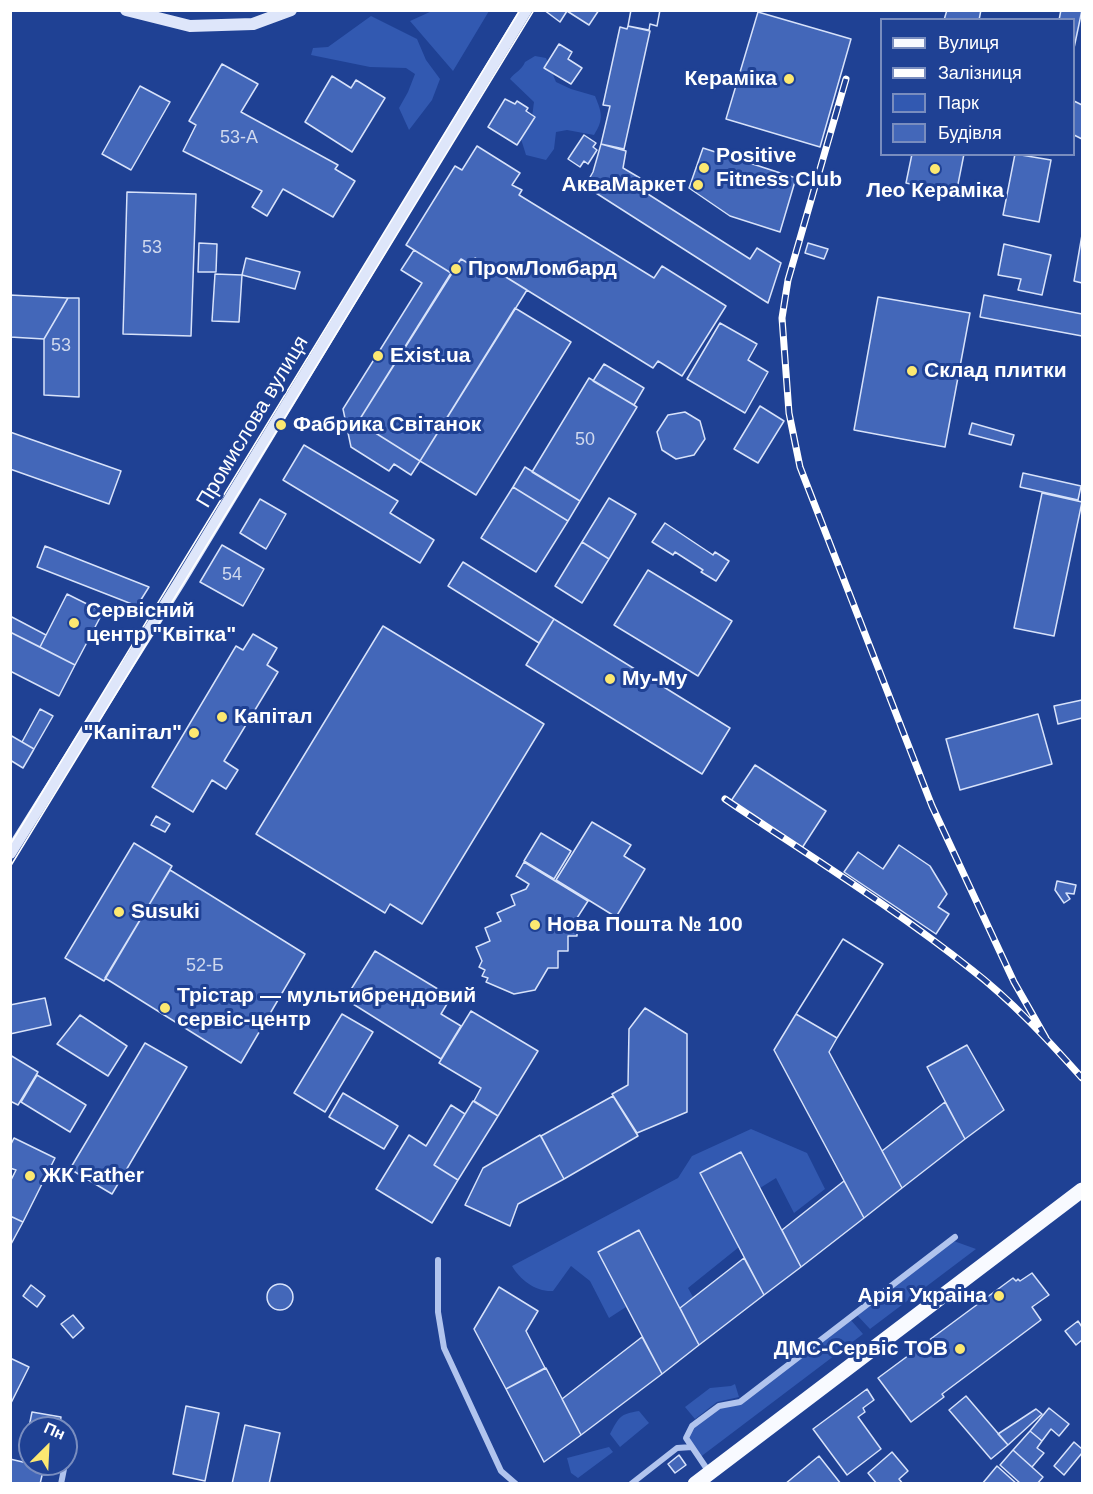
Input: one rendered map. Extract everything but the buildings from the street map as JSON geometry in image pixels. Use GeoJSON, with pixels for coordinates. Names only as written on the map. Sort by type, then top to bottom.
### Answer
{"type":"FeatureCollection","features":[{"type":"Feature","properties":{"kind":"main road"},"geometry":{"type":"LineString","coordinates":[[126,10],[190,26],[253,24],[291,10]]}},
{"type":"Feature","properties":{"kind":"main road","name":"Промислова вулиця"},"geometry":{"type":"LineString","coordinates":[[10,853],[179,583],[526,10]]}},
{"type":"Feature","properties":{"kind":"main road"},"geometry":{"type":"LineString","coordinates":[[695,1484],[1083,1190]]}},
{"type":"Feature","properties":{"kind":"street"},"geometry":{"type":"LineString","coordinates":[[709,1473],[686,1438],[692,1426],[719,1406],[740,1402],[955,1237]]}},
{"type":"Feature","properties":{"kind":"street"},"geometry":{"type":"LineString","coordinates":[[438,1260],[438,1312],[444,1348],[501,1471],[516,1484]]}},
{"type":"Feature","properties":{"kind":"street"},"geometry":{"type":"LineString","coordinates":[[631,1484],[677,1448],[692,1447]]}},
{"type":"Feature","properties":{"kind":"green space"},"geometry":{"type":"Polygon","coordinates":[[[432,11],[489,11],[453,71],[410,21],[432,11]]]}},
{"type":"Feature","properties":{"kind":"green space"},"geometry":{"type":"Polygon","coordinates":[[[371,16],[417,39],[426,60],[440,79],[432,100],[409,130],[399,108],[415,74],[406,68],[370,67],[311,55],[313,48],[328,47],[371,16]]]}},
{"type":"Feature","properties":{"kind":"green space"},"geometry":{"type":"Polygon","coordinates":[[[535,56],[546,58],[556,82],[595,96],[601,116],[594,135],[567,130],[556,132],[554,149],[546,160],[526,155],[521,139],[531,124],[534,102],[510,79],[525,62],[535,56]]]}},
{"type":"Feature","properties":{"kind":"green space"},"geometry":{"type":"Polygon","coordinates":[[[751,1129],[807,1153],[825,1189],[794,1213],[776,1178],[760,1188],[741,1152],[701,1173],[739,1247],[688,1288],[693,1297],[679,1308],[639,1230],[599,1252],[626,1307],[609,1318],[590,1281],[571,1266],[553,1291],[547,1291],[529,1284],[512,1266],[678,1178],[692,1156],[751,1129]]]}},
{"type":"Feature","properties":{"kind":"green space"},"geometry":{"type":"Polygon","coordinates":[[[951,1240],[976,1249],[870,1329],[856,1314],[951,1240]]]}},
{"type":"Feature","properties":{"kind":"green space"},"geometry":{"type":"Polygon","coordinates":[[[850,1319],[863,1334],[699,1458],[686,1438],[689,1432],[719,1406],[740,1402],[850,1319]]]}},
{"type":"Feature","properties":{"kind":"green space"},"geometry":{"type":"Polygon","coordinates":[[[735,1384],[739,1397],[717,1402],[695,1419],[685,1407],[710,1388],[735,1384]]]}},
{"type":"Feature","properties":{"kind":"green space"},"geometry":{"type":"Polygon","coordinates":[[[639,1411],[649,1423],[620,1447],[610,1434],[621,1417],[639,1411]]]}},
{"type":"Feature","properties":{"kind":"green space"},"geometry":{"type":"Polygon","coordinates":[[[609,1447],[613,1452],[578,1478],[571,1473],[567,1458],[609,1447]]]}},
{"type":"Feature","properties":{"kind":"tram line"},"geometry":{"type":"LineString","coordinates":[[10,845],[520,10]]}},
{"type":"Feature","properties":{"kind":"tram line"},"geometry":{"type":"LineString","coordinates":[[10,867],[534,10]]}},
{"type":"Feature","properties":{"kind":"railway"},"geometry":{"type":"LineString","coordinates":[[846,79],[788,280],[782,318],[789,413],[800,467],[932,806],[1014,982],[1046,1038]]}},
{"type":"Feature","properties":{"kind":"railway"},"geometry":{"type":"LineString","coordinates":[[725,799],[881,903],[972,970],[1043,1035],[1082,1078]]}},
{"type":"Feature","properties":{"kind":"place","name":"Кераміка"},"geometry":{"type":"Point","coordinates":[789,79]}},
{"type":"Feature","properties":{"kind":"place","name":"Positive Fitness Club"},"geometry":{"type":"Point","coordinates":[704,168]}},
{"type":"Feature","properties":{"kind":"place","name":"Лео Кераміка"},"geometry":{"type":"Point","coordinates":[935,169]}},
{"type":"Feature","properties":{"kind":"place","name":"АкваМаркет"},"geometry":{"type":"Point","coordinates":[698,185]}},
{"type":"Feature","properties":{"kind":"place","name":"ПромЛомбард"},"geometry":{"type":"Point","coordinates":[456,269]}},
{"type":"Feature","properties":{"kind":"place","name":"Exist.ua"},"geometry":{"type":"Point","coordinates":[378,356]}},
{"type":"Feature","properties":{"kind":"place","name":"Склад плитки"},"geometry":{"type":"Point","coordinates":[912,371]}},
{"type":"Feature","properties":{"kind":"place","name":"Фабрика Світанок"},"geometry":{"type":"Point","coordinates":[281,425]}},
{"type":"Feature","properties":{"kind":"place","name":"Сервісний центр \"Квітка\""},"geometry":{"type":"Point","coordinates":[74,623]}},
{"type":"Feature","properties":{"kind":"place","name":"Му-Му"},"geometry":{"type":"Point","coordinates":[610,679]}},
{"type":"Feature","properties":{"kind":"place","name":"Капітал"},"geometry":{"type":"Point","coordinates":[222,717]}},
{"type":"Feature","properties":{"kind":"place","name":"\"Капітал\""},"geometry":{"type":"Point","coordinates":[194,733]}},
{"type":"Feature","properties":{"kind":"place","name":"Susuki"},"geometry":{"type":"Point","coordinates":[119,912]}},
{"type":"Feature","properties":{"kind":"place","name":"Нова Пошта № 100"},"geometry":{"type":"Point","coordinates":[535,925]}},
{"type":"Feature","properties":{"kind":"place","name":"Трістар — мультибрендовий сервіс-центр"},"geometry":{"type":"Point","coordinates":[165,1008]}},
{"type":"Feature","properties":{"kind":"place","name":"ЖК Father"},"geometry":{"type":"Point","coordinates":[30,1176]}},
{"type":"Feature","properties":{"kind":"place","name":"Арія Украіна"},"geometry":{"type":"Point","coordinates":[999,1296]}},
{"type":"Feature","properties":{"kind":"place","name":"ДМС-Сервіс ТОВ"},"geometry":{"type":"Point","coordinates":[960,1349]}}]}
